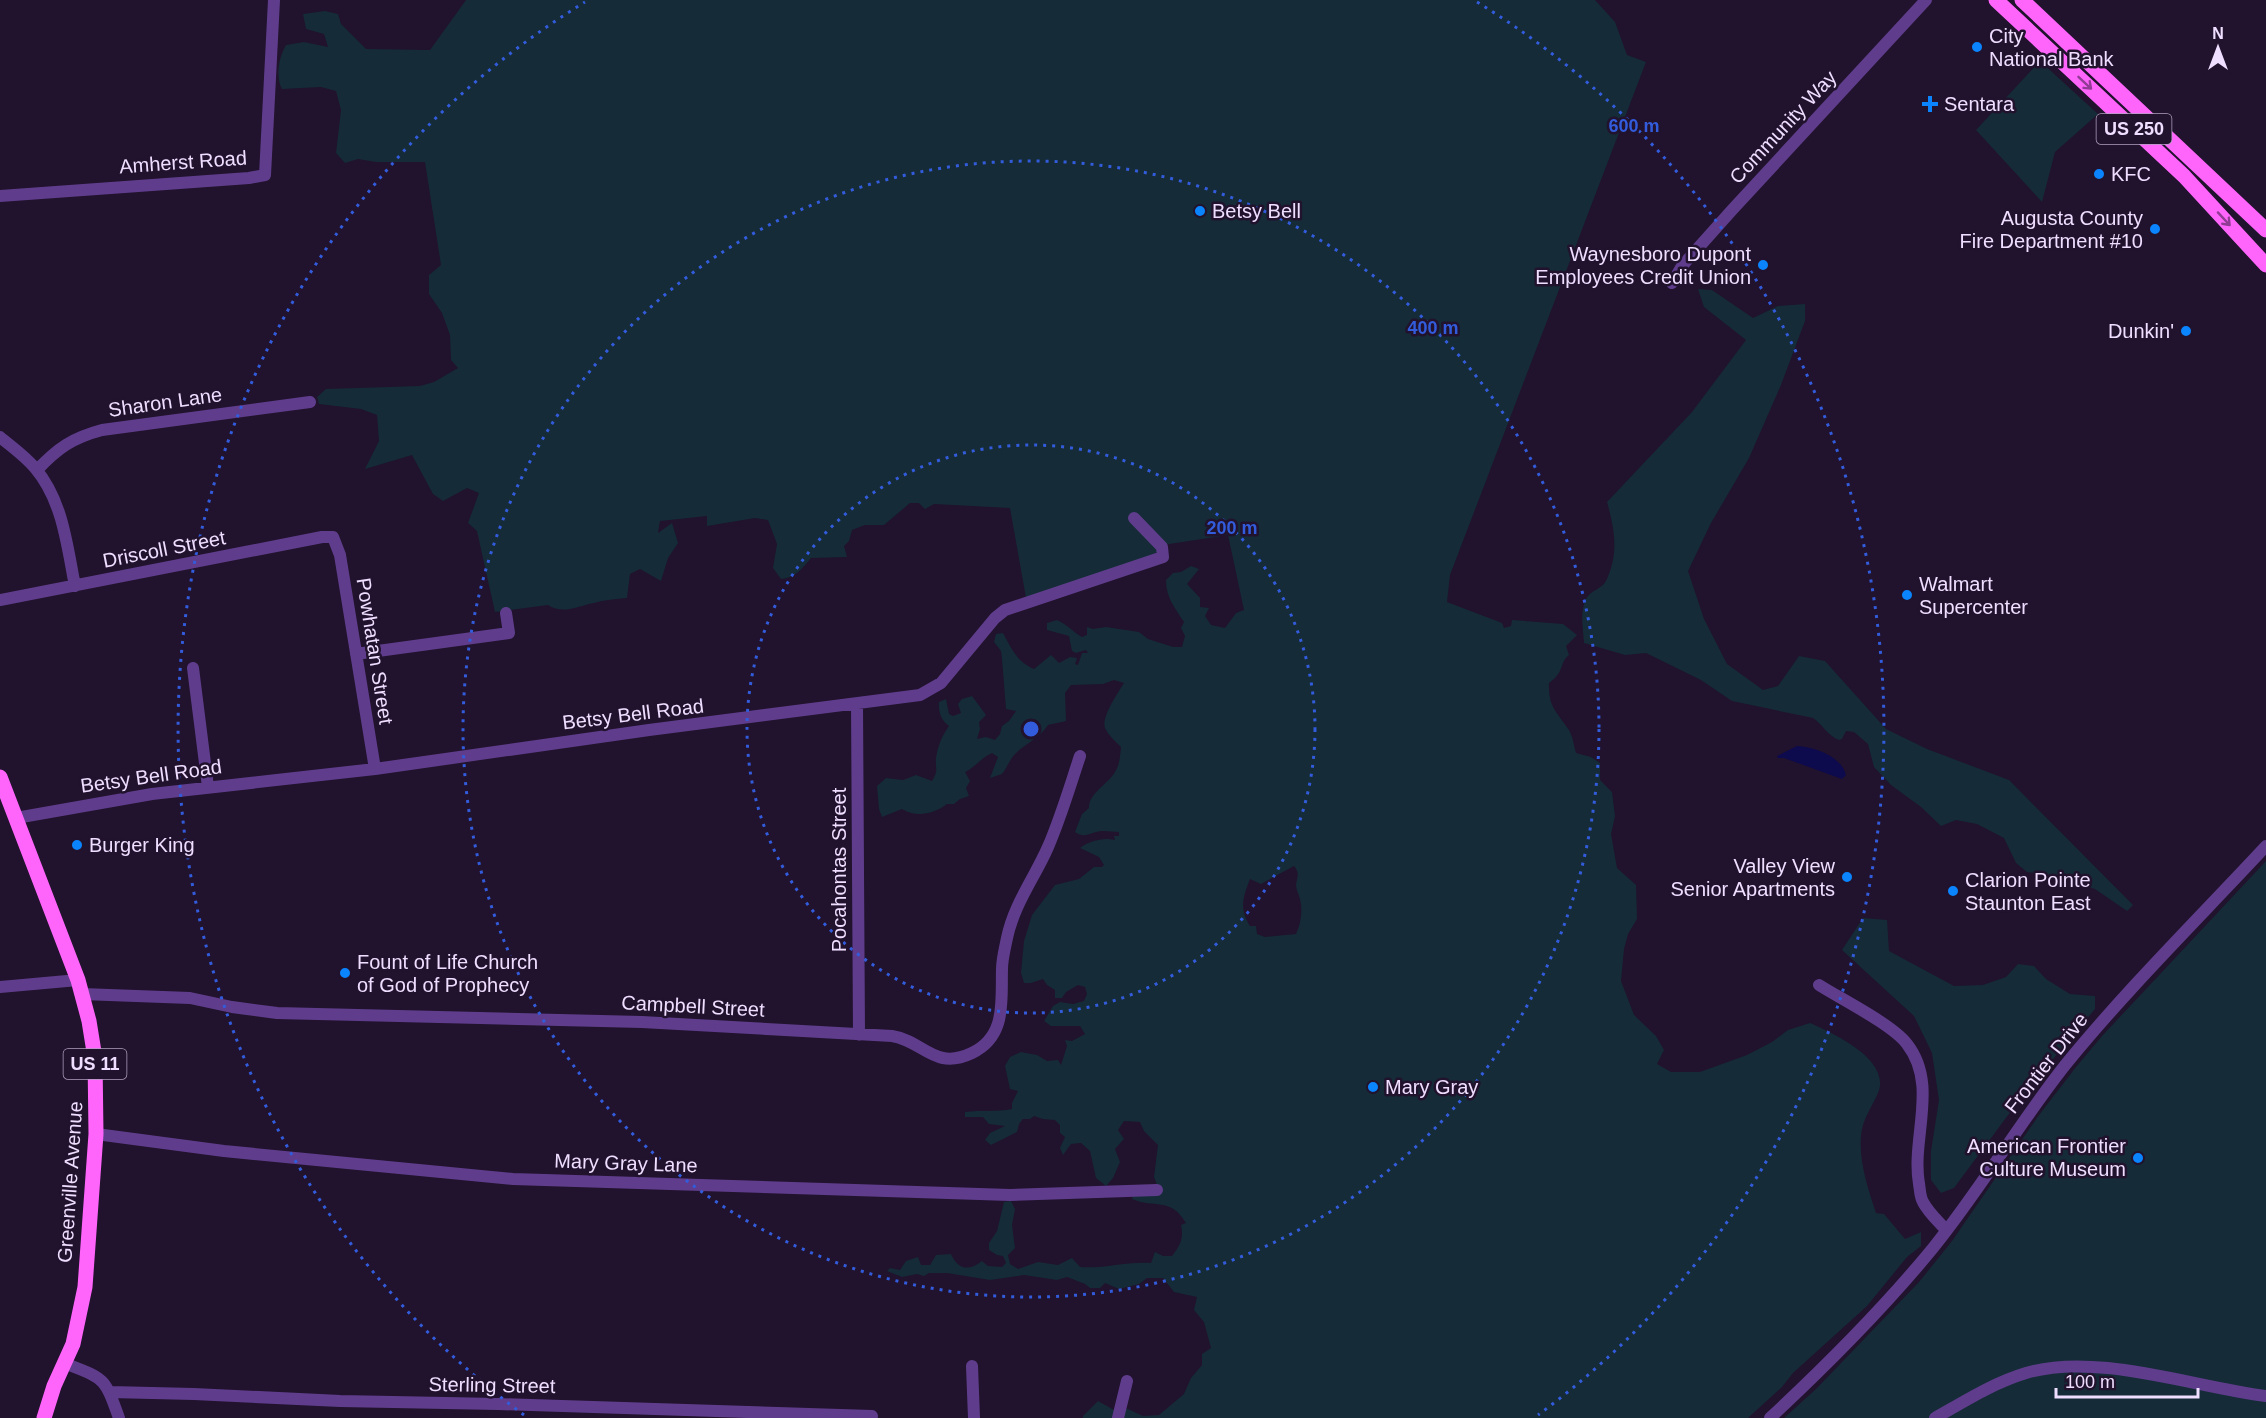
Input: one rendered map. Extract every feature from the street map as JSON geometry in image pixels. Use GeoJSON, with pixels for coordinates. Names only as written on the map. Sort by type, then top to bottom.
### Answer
{"type":"FeatureCollection","features":[{"type":"Feature","properties":{"kind":"main road","name":"US 250"},"geometry":{"type":"LineString","coordinates":[[1996,0],[2184,176],[2266,265]]}},
{"type":"Feature","properties":{"kind":"main road","name":"US 250"},"geometry":{"type":"LineString","coordinates":[[2022,0],[2266,230]]}},
{"type":"Feature","properties":{"kind":"main road","name":"Greenville Avenue"},"geometry":{"type":"LineString","coordinates":[[0,777],[80,987],[95,1058],[96,1134],[85,1287],[73,1344],[44,1418]]}},
{"type":"Feature","properties":{"kind":"street","name":"Amherst Road"},"geometry":{"type":"LineString","coordinates":[[0,196],[265,175],[274,0]]}},
{"type":"Feature","properties":{"kind":"street","name":"Community Way"},"geometry":{"type":"LineString","coordinates":[[1672,283],[1682,266],[1926,0]]}},
{"type":"Feature","properties":{"kind":"street","name":"Sharon Lane"},"geometry":{"type":"LineString","coordinates":[[37,470],[62,446],[102,430],[310,402]]}},
{"type":"Feature","properties":{"kind":"street"},"geometry":{"type":"LineString","coordinates":[[0,437],[37,470],[51,491],[59,512],[75,586]]}},
{"type":"Feature","properties":{"kind":"street","name":"Betsy Bell Road"},"geometry":{"type":"LineString","coordinates":[[16,818],[152,794],[375,769],[920,695],[941,683],[995,618],[1005,610],[1160,559],[1163,555],[1162,548],[1134,518]]}},
{"type":"Feature","properties":{"kind":"street","name":"Driscoll Street"},"geometry":{"type":"LineString","coordinates":[[0,600],[322,537],[331,536],[335,539]]}},
{"type":"Feature","properties":{"kind":"street","name":"Powhatan Street"},"geometry":{"type":"LineString","coordinates":[[335,539],[340,555],[375,769]]}},
{"type":"Feature","properties":{"kind":"street"},"geometry":{"type":"LineString","coordinates":[[356,654],[509,633],[506,613]]}},
{"type":"Feature","properties":{"kind":"street"},"geometry":{"type":"LineString","coordinates":[[193,668],[208,787]]}},
{"type":"Feature","properties":{"kind":"street","name":"Pocahontas Street"},"geometry":{"type":"LineString","coordinates":[[857,704],[860,1035]]}},
{"type":"Feature","properties":{"kind":"street","name":"Campbell Street"},"geometry":{"type":"LineString","coordinates":[[0,987],[80,987],[190,998],[241,1009],[277,1013],[642,1022],[899,1037],[928,1054],[950,1059],[974,1052],[990,1040],[999,1026],[1002,966],[1010,925],[1021,898],[1047,849],[1080,756]]}},
{"type":"Feature","properties":{"kind":"street","name":"Frontier Drive"},"geometry":{"type":"LineString","coordinates":[[1770,1418],[1852,1339],[1917,1267],[2070,1059],[2266,846]]}},
{"type":"Feature","properties":{"kind":"street"},"geometry":{"type":"LineString","coordinates":[[1819,985],[1894,1031],[1907,1043],[1915,1057],[1922,1074],[1923,1094],[1916,1162],[1922,1200],[1946,1230]]}},
{"type":"Feature","properties":{"kind":"street","name":"Mary Gray Lane"},"geometry":{"type":"LineString","coordinates":[[96,1134],[224,1151],[513,1179],[1010,1195],[1157,1190]]}},
{"type":"Feature","properties":{"kind":"street"},"geometry":{"type":"LineString","coordinates":[[64,1363],[100,1377],[110,1392],[119,1418]]}},
{"type":"Feature","properties":{"kind":"street"},"geometry":{"type":"LineString","coordinates":[[972,1366],[974,1418]]}},
{"type":"Feature","properties":{"kind":"street"},"geometry":{"type":"LineString","coordinates":[[1935,1418],[1988,1388],[2037,1370],[2058,1367],[2117,1370],[2266,1396]]}},
{"type":"Feature","properties":{"kind":"street"},"geometry":{"type":"LineString","coordinates":[[1118,1418],[1127,1381]]}},
{"type":"Feature","properties":{"kind":"street","name":"Sterling Street"},"geometry":{"type":"LineString","coordinates":[[110,1392],[872,1416]]}},
{"type":"Feature","properties":{"kind":"shaded area"},"geometry":{"type":"Polygon","coordinates":[[[466,0],[1595,0],[1615,22],[1627,55],[1646,62],[1450,575],[1447,602],[1502,623],[1504,628],[1511,626],[1512,620],[1563,624],[1577,635],[1566,646],[1569,655],[1560,671],[1549,683],[1550,698],[1554,709],[1570,733],[1576,753],[1591,757],[1600,763],[1600,780],[1612,792],[1615,816],[1611,834],[1617,868],[1636,885],[1637,919],[1628,934],[1624,949],[1621,981],[1634,1015],[1656,1036],[1664,1050],[1657,1064],[1671,1072],[1700,1072],[1747,1055],[1772,1042],[1788,1030],[1810,1023],[1858,1049],[1877,1070],[1880,1081],[1878,1093],[1865,1119],[1861,1136],[1863,1166],[1873,1204],[1876,1213],[1884,1214],[1905,1239],[1921,1232],[1921,1246],[1907,1257],[1867,1306],[1793,1373],[1782,1387],[1748,1418],[1083,1418],[1098,1401],[1114,1410],[1128,1409],[1143,1416],[1159,1415],[1184,1394],[1191,1378],[1202,1365],[1202,1354],[1211,1348],[1204,1322],[1194,1310],[1197,1297],[1174,1292],[1163,1278],[1147,1278],[1139,1284],[1119,1289],[1105,1283],[1100,1288],[1090,1288],[1067,1277],[1057,1280],[1024,1275],[990,1280],[947,1273],[902,1277],[887,1271],[890,1268],[900,1270],[906,1261],[918,1257],[921,1265],[930,1265],[936,1255],[951,1254],[960,1266],[968,1268],[982,1261],[988,1266],[1002,1267],[1006,1263],[1003,1256],[989,1250],[989,1243],[997,1231],[1004,1202],[1011,1201],[1015,1209],[1012,1225],[1015,1248],[1008,1255],[1010,1264],[1018,1269],[1038,1262],[1058,1265],[1072,1258],[1080,1267],[1151,1263],[1155,1252],[1163,1256],[1172,1256],[1179,1245],[1182,1238],[1181,1225],[1186,1223],[1174,1209],[1132,1199],[1133,1195],[1159,1190],[1154,1177],[1158,1145],[1144,1131],[1140,1122],[1124,1121],[1118,1130],[1124,1139],[1115,1149],[1120,1162],[1113,1178],[1106,1186],[1096,1178],[1090,1151],[1081,1143],[1071,1144],[1063,1155],[1060,1148],[1065,1137],[1060,1133],[1060,1125],[1055,1120],[1034,1116],[1030,1119],[1023,1119],[1017,1132],[991,1145],[985,1140],[990,1133],[1005,1126],[989,1124],[983,1117],[965,1117],[965,1112],[1012,1109],[1012,1103],[1018,1091],[1010,1089],[1005,1066],[1010,1057],[1021,1052],[1037,1055],[1047,1061],[1058,1060],[1061,1065],[1067,1046],[1065,1040],[1072,1041],[1085,1034],[1080,1026],[1051,1026],[1044,1021],[1053,1006],[1060,1002],[1073,1004],[1084,1001],[1087,994],[1085,987],[1078,985],[1066,992],[1062,998],[1055,998],[1055,990],[1043,979],[1024,983],[1021,973],[1024,941],[1032,915],[1055,885],[1079,879],[1094,867],[1104,865],[1099,857],[1080,848],[1097,840],[1115,840],[1114,836],[1119,836],[1119,832],[1100,831],[1083,835],[1075,832],[1092,798],[1115,772],[1120,760],[1121,747],[1108,733],[1104,723],[1124,683],[1114,680],[1103,684],[1071,685],[1065,693],[1066,721],[1048,725],[1015,754],[1002,774],[990,778],[998,757],[992,753],[985,757],[965,772],[970,781],[966,788],[969,796],[954,804],[947,804],[925,814],[907,812],[902,809],[882,817],[877,786],[886,778],[903,780],[916,775],[932,781],[936,772],[939,745],[949,726],[942,719],[939,709],[939,702],[946,699],[949,714],[953,716],[961,713],[958,704],[962,699],[972,696],[986,715],[979,722],[980,729],[977,739],[986,737],[995,740],[1000,734],[1002,726],[1016,711],[1006,709],[1001,651],[994,642],[996,634],[1003,633],[1019,658],[1034,669],[1051,655],[1059,663],[1070,657],[1077,658],[1075,664],[1078,665],[1082,653],[1088,653],[1086,650],[1076,653],[1072,651],[1069,636],[1047,630],[1047,623],[1057,620],[1082,637],[1087,635],[1087,627],[1093,629],[1106,627],[1139,632],[1148,639],[1173,647],[1182,647],[1185,636],[1181,628],[1184,622],[1169,598],[1166,580],[1173,573],[1181,572],[1191,566],[1199,569],[1187,584],[1200,598],[1200,607],[1209,608],[1205,616],[1211,625],[1225,628],[1236,613],[1244,610],[1228,535],[1163,545],[1155,554],[1026,598],[1010,508],[934,504],[925,509],[919,503],[910,503],[884,525],[865,525],[852,530],[849,541],[844,546],[847,557],[811,558],[795,575],[781,579],[773,568],[777,544],[768,520],[755,518],[707,526],[707,516],[660,521],[658,533],[672,523],[678,543],[668,558],[661,581],[640,569],[630,574],[627,598],[602,601],[565,610],[548,605],[495,612],[477,531],[468,523],[479,493],[467,488],[443,501],[433,494],[412,455],[365,469],[379,441],[377,415],[361,409],[319,404],[317,397],[326,389],[420,386],[434,382],[458,368],[451,360],[450,335],[442,313],[429,294],[429,275],[441,265],[425,162],[376,162],[358,159],[345,163],[336,153],[341,110],[336,91],[321,87],[282,89],[278,73],[281,55],[286,45],[304,42],[328,47],[324,34],[306,29],[303,14],[325,11],[338,14],[341,24],[366,49],[430,50],[466,0]],[[1294,866],[1261,884],[1250,879],[1243,908],[1250,926],[1256,926],[1257,934],[1265,937],[1296,934],[1301,912],[1296,887],[1298,875],[1294,866]]]}},
{"type":"Feature","properties":{"kind":"shaded area"},"geometry":{"type":"Polygon","coordinates":[[[2040,61],[2098,114],[2055,152],[2042,202],[1976,130],[2040,61]]]}},
{"type":"Feature","properties":{"kind":"shaded area"},"geometry":{"type":"Polygon","coordinates":[[[1698,289],[1712,290],[1753,318],[1778,306],[1805,304],[1805,321],[1781,385],[1749,458],[1711,523],[1688,571],[1704,619],[1727,664],[1763,690],[1778,686],[1799,656],[1825,661],[1886,729],[1927,749],[2009,780],[2133,905],[2127,911],[2095,889],[2049,875],[2027,872],[2016,863],[2004,838],[1977,824],[1956,820],[1941,826],[1921,807],[1891,785],[1874,767],[1868,744],[1854,732],[1846,731],[1839,740],[1813,718],[1732,701],[1701,680],[1646,653],[1625,655],[1584,643],[1583,606],[1588,596],[1606,581],[1613,561],[1614,532],[1607,502],[1692,412],[1746,340],[1704,307],[1698,289]]]}},
{"type":"Feature","properties":{"kind":"shaded area"},"geometry":{"type":"Polygon","coordinates":[[[1797,746],[1812,748],[1833,758],[1843,768],[1846,775],[1842,779],[1784,758],[1778,758],[1777,756],[1797,746]]]}},
{"type":"Feature","properties":{"kind":"shaded area","name":"American Frontier Culture Museum"},"geometry":{"type":"Polygon","coordinates":[[[2266,861],[2266,1418],[1784,1418],[1816,1389],[1919,1282],[1952,1241],[2039,1115],[2076,1067],[2102,1036],[2266,861]]]}},
{"type":"Feature","properties":{"kind":"shaded area"},"geometry":{"type":"Polygon","coordinates":[[[1863,918],[1887,920],[1889,951],[1954,986],[1983,985],[2006,977],[2018,964],[2034,966],[2046,979],[2070,994],[2095,996],[2095,1009],[2023,1095],[1954,1188],[1941,1193],[1931,1180],[1931,1151],[1939,1100],[1932,1053],[1914,1016],[1842,950],[1863,918]]]}},
{"type":"Feature","properties":{"kind":"place","name":"City National Bank"},"geometry":{"type":"Point","coordinates":[1977,47]}},
{"type":"Feature","properties":{"kind":"place","name":"Sentara"},"geometry":{"type":"Point","coordinates":[1930,104]}},
{"type":"Feature","properties":{"kind":"place","name":"KFC"},"geometry":{"type":"Point","coordinates":[2099,174]}},
{"type":"Feature","properties":{"kind":"place","name":"Betsy Bell"},"geometry":{"type":"Point","coordinates":[1200,211]}},
{"type":"Feature","properties":{"kind":"place","name":"Augusta County Fire Department #10"},"geometry":{"type":"Point","coordinates":[2155,229]}},
{"type":"Feature","properties":{"kind":"place","name":"Waynesboro Dupont Employees Credit Union"},"geometry":{"type":"Point","coordinates":[1763,265]}},
{"type":"Feature","properties":{"kind":"place","name":"Dunkin'"},"geometry":{"type":"Point","coordinates":[2186,331]}},
{"type":"Feature","properties":{"kind":"place","name":"Walmart Supercenter"},"geometry":{"type":"Point","coordinates":[1907,595]}},
{"type":"Feature","properties":{"kind":"place","name":"Burger King"},"geometry":{"type":"Point","coordinates":[77,845]}},
{"type":"Feature","properties":{"kind":"place","name":"Valley View Senior Apartments"},"geometry":{"type":"Point","coordinates":[1847,877]}},
{"type":"Feature","properties":{"kind":"place","name":"Clarion Pointe Staunton East"},"geometry":{"type":"Point","coordinates":[1953,891]}},
{"type":"Feature","properties":{"kind":"place","name":"Fount of Life Church of God of Prophecy"},"geometry":{"type":"Point","coordinates":[345,973]}},
{"type":"Feature","properties":{"kind":"place","name":"Mary Gray"},"geometry":{"type":"Point","coordinates":[1373,1087]}},
{"type":"Feature","properties":{"kind":"place","name":"American Frontier Culture Museum"},"geometry":{"type":"Point","coordinates":[2138,1158]}}]}
